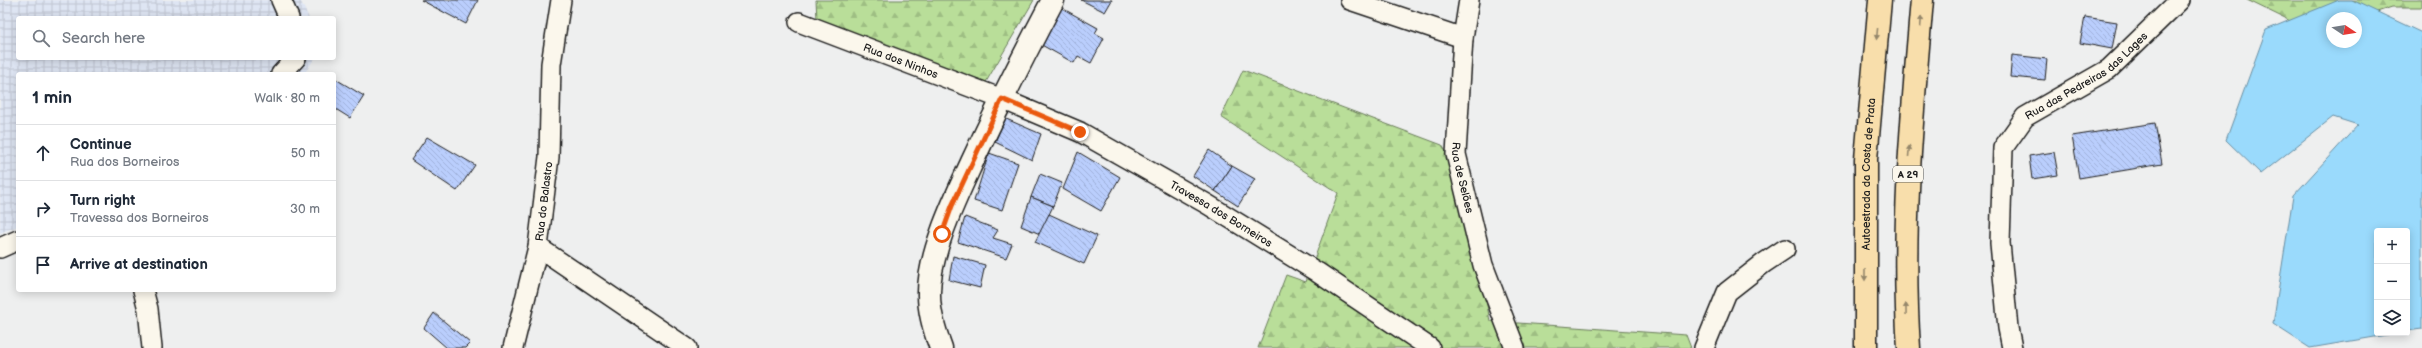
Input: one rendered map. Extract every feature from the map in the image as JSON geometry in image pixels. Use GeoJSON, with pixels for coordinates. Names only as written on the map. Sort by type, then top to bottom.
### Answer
{"type":"FeatureCollection","features":[{"type":"Feature","properties":{"kind":"highway","name":"Autoestrada da Costa de Prata"},"geometry":{"type":"LineString","coordinates":[[1866,348],[1866,159],[1880,0]]}},
{"type":"Feature","properties":{"kind":"highway","name":"A 29"},"geometry":{"type":"LineString","coordinates":[[1909,348],[1906,309],[1908,163],[1922,0]]}},
{"type":"Feature","properties":{"kind":"street"},"geometry":{"type":"LineString","coordinates":[[281,0],[288,16]]}},
{"type":"Feature","properties":{"kind":"street","name":"Rua do Balastro"},"geometry":{"type":"LineString","coordinates":[[562,0],[551,64],[549,157],[538,247],[687,348]]}},
{"type":"Feature","properties":{"kind":"street"},"geometry":{"type":"LineString","coordinates":[[941,348],[935,331],[929,295],[934,264],[952,206],[1002,99],[1053,0]]}},
{"type":"Feature","properties":{"kind":"street"},"geometry":{"type":"LineString","coordinates":[[1350,0],[1463,38]]}},
{"type":"Feature","properties":{"kind":"street","name":"Rua de Selões"},"geometry":{"type":"LineString","coordinates":[[1469,0],[1463,38],[1456,154],[1483,265],[1515,348]]}},
{"type":"Feature","properties":{"kind":"street","name":"Rua das Pedreiras das Lages"},"geometry":{"type":"LineString","coordinates":[[2012,348],[2008,328],[2000,243],[2003,148],[2025,118],[2108,68],[2180,0]]}},
{"type":"Feature","properties":{"kind":"street","name":"Rua dos Ninhos"},"geometry":{"type":"LineString","coordinates":[[799,22],[1002,99]]}},
{"type":"Feature","properties":{"kind":"street"},"geometry":{"type":"LineString","coordinates":[[283,72],[294,60]]}},
{"type":"Feature","properties":{"kind":"street","name":"Travessa dos Borneiros"},"geometry":{"type":"LineString","coordinates":[[1002,99],[1080,132],[1207,204],[1317,272],[1430,348]]}},
{"type":"Feature","properties":{"kind":"street"},"geometry":{"type":"LineString","coordinates":[[0,248],[16,241]]}},
{"type":"Feature","properties":{"kind":"street"},"geometry":{"type":"LineString","coordinates":[[513,348],[538,247]]}},
{"type":"Feature","properties":{"kind":"street"},"geometry":{"type":"LineString","coordinates":[[1704,348],[1727,292],[1764,263],[1786,250]]}},
{"type":"Feature","properties":{"kind":"street"},"geometry":{"type":"LineString","coordinates":[[144,292],[148,309],[152,348]]}},
{"type":"Feature","properties":{"kind":"shaded area"},"geometry":{"type":"Polygon","coordinates":[[[0,0],[300,0],[308,16],[16,16],[16,60],[314,60],[305,72],[16,72],[16,227],[0,233],[0,0]]]}},
{"type":"Feature","properties":{"kind":"green space"},"geometry":{"type":"Polygon","coordinates":[[[816,0],[1034,0],[986,82],[817,19],[816,0]]]}},
{"type":"Feature","properties":{"kind":"green space"},"geometry":{"type":"Polygon","coordinates":[[[2247,0],[2422,0],[2422,7],[2392,7],[2362,17],[2362,12],[2326,12],[2326,23],[2315,33],[2247,0]]]}},
{"type":"Feature","properties":{"kind":"green space"},"geometry":{"type":"Polygon","coordinates":[[[1243,70],[1442,145],[1464,183],[1490,321],[1686,335],[1691,348],[1258,348],[1286,275],[1306,282],[1338,193],[1221,117],[1243,70]]]}},
{"type":"Feature","properties":{"kind":"water"},"geometry":{"type":"Polygon","coordinates":[[[2339,0],[2352,0],[2422,33],[2422,329],[2410,331],[2410,228],[2374,228],[2374,336],[2380,336],[2310,348],[2273,324],[2293,196],[2358,125],[2333,117],[2261,174],[2226,140],[2266,30],[2339,0]]]}},
{"type":"Feature","properties":{"kind":"building"},"geometry":{"type":"Polygon","coordinates":[[[421,0],[478,0],[466,24],[421,0]]]}},
{"type":"Feature","properties":{"kind":"building"},"geometry":{"type":"Polygon","coordinates":[[[1081,0],[1112,0],[1105,12],[1081,0]]]}},
{"type":"Feature","properties":{"kind":"building"},"geometry":{"type":"Polygon","coordinates":[[[1058,6],[1098,28],[1095,33],[1104,38],[1091,63],[1078,56],[1074,63],[1038,43],[1058,6]]]}},
{"type":"Feature","properties":{"kind":"building"},"geometry":{"type":"Polygon","coordinates":[[[2085,17],[2117,22],[2112,49],[2080,43],[2085,17]]]}},
{"type":"Feature","properties":{"kind":"building"},"geometry":{"type":"Polygon","coordinates":[[[2012,55],[2047,59],[2045,80],[2010,77],[2012,55]]]}},
{"type":"Feature","properties":{"kind":"building"},"geometry":{"type":"Polygon","coordinates":[[[336,79],[364,96],[350,118],[336,109],[336,79]]]}},
{"type":"Feature","properties":{"kind":"building"},"geometry":{"type":"Polygon","coordinates":[[[1004,118],[1041,134],[1032,160],[995,142],[1004,118]]]}},
{"type":"Feature","properties":{"kind":"building"},"geometry":{"type":"Polygon","coordinates":[[[2155,123],[2162,164],[2079,178],[2072,136],[2155,123]]]}},
{"type":"Feature","properties":{"kind":"building"},"geometry":{"type":"Polygon","coordinates":[[[427,137],[475,165],[457,191],[411,160],[427,137]]]}},
{"type":"Feature","properties":{"kind":"building"},"geometry":{"type":"Polygon","coordinates":[[[1209,150],[1232,166],[1215,191],[1193,176],[1209,150]]]}},
{"type":"Feature","properties":{"kind":"building"},"geometry":{"type":"Polygon","coordinates":[[[1078,152],[1120,177],[1101,211],[1063,189],[1078,152]]]}},
{"type":"Feature","properties":{"kind":"building"},"geometry":{"type":"Polygon","coordinates":[[[2054,152],[2058,175],[2032,179],[2029,156],[2054,152]]]}},
{"type":"Feature","properties":{"kind":"building"},"geometry":{"type":"Polygon","coordinates":[[[989,153],[1018,163],[1002,210],[974,201],[989,153]]]}},
{"type":"Feature","properties":{"kind":"building"},"geometry":{"type":"Polygon","coordinates":[[[1232,166],[1255,179],[1238,206],[1215,191],[1232,166]]]}},
{"type":"Feature","properties":{"kind":"building"},"geometry":{"type":"Polygon","coordinates":[[[1040,174],[1062,183],[1053,206],[1031,197],[1040,174]]]}},
{"type":"Feature","properties":{"kind":"building"},"geometry":{"type":"Polygon","coordinates":[[[1031,197],[1053,206],[1040,234],[1021,226],[1031,197]]]}},
{"type":"Feature","properties":{"kind":"building"},"geometry":{"type":"Polygon","coordinates":[[[1049,214],[1097,236],[1084,264],[1035,242],[1049,214]]]}},
{"type":"Feature","properties":{"kind":"building"},"geometry":{"type":"Polygon","coordinates":[[[965,217],[998,230],[993,238],[1012,244],[1006,258],[958,242],[965,217]]]}},
{"type":"Feature","properties":{"kind":"building"},"geometry":{"type":"Polygon","coordinates":[[[953,256],[985,265],[980,288],[949,280],[953,256]]]}},
{"type":"Feature","properties":{"kind":"building"},"geometry":{"type":"Polygon","coordinates":[[[434,313],[470,343],[465,348],[447,348],[424,328],[434,313]]]}},
{"type":"Feature","properties":{"kind":"route"},"geometry":{"type":"LineString","coordinates":[[942,234],[952,206],[1002,99],[1080,132]]}}]}
